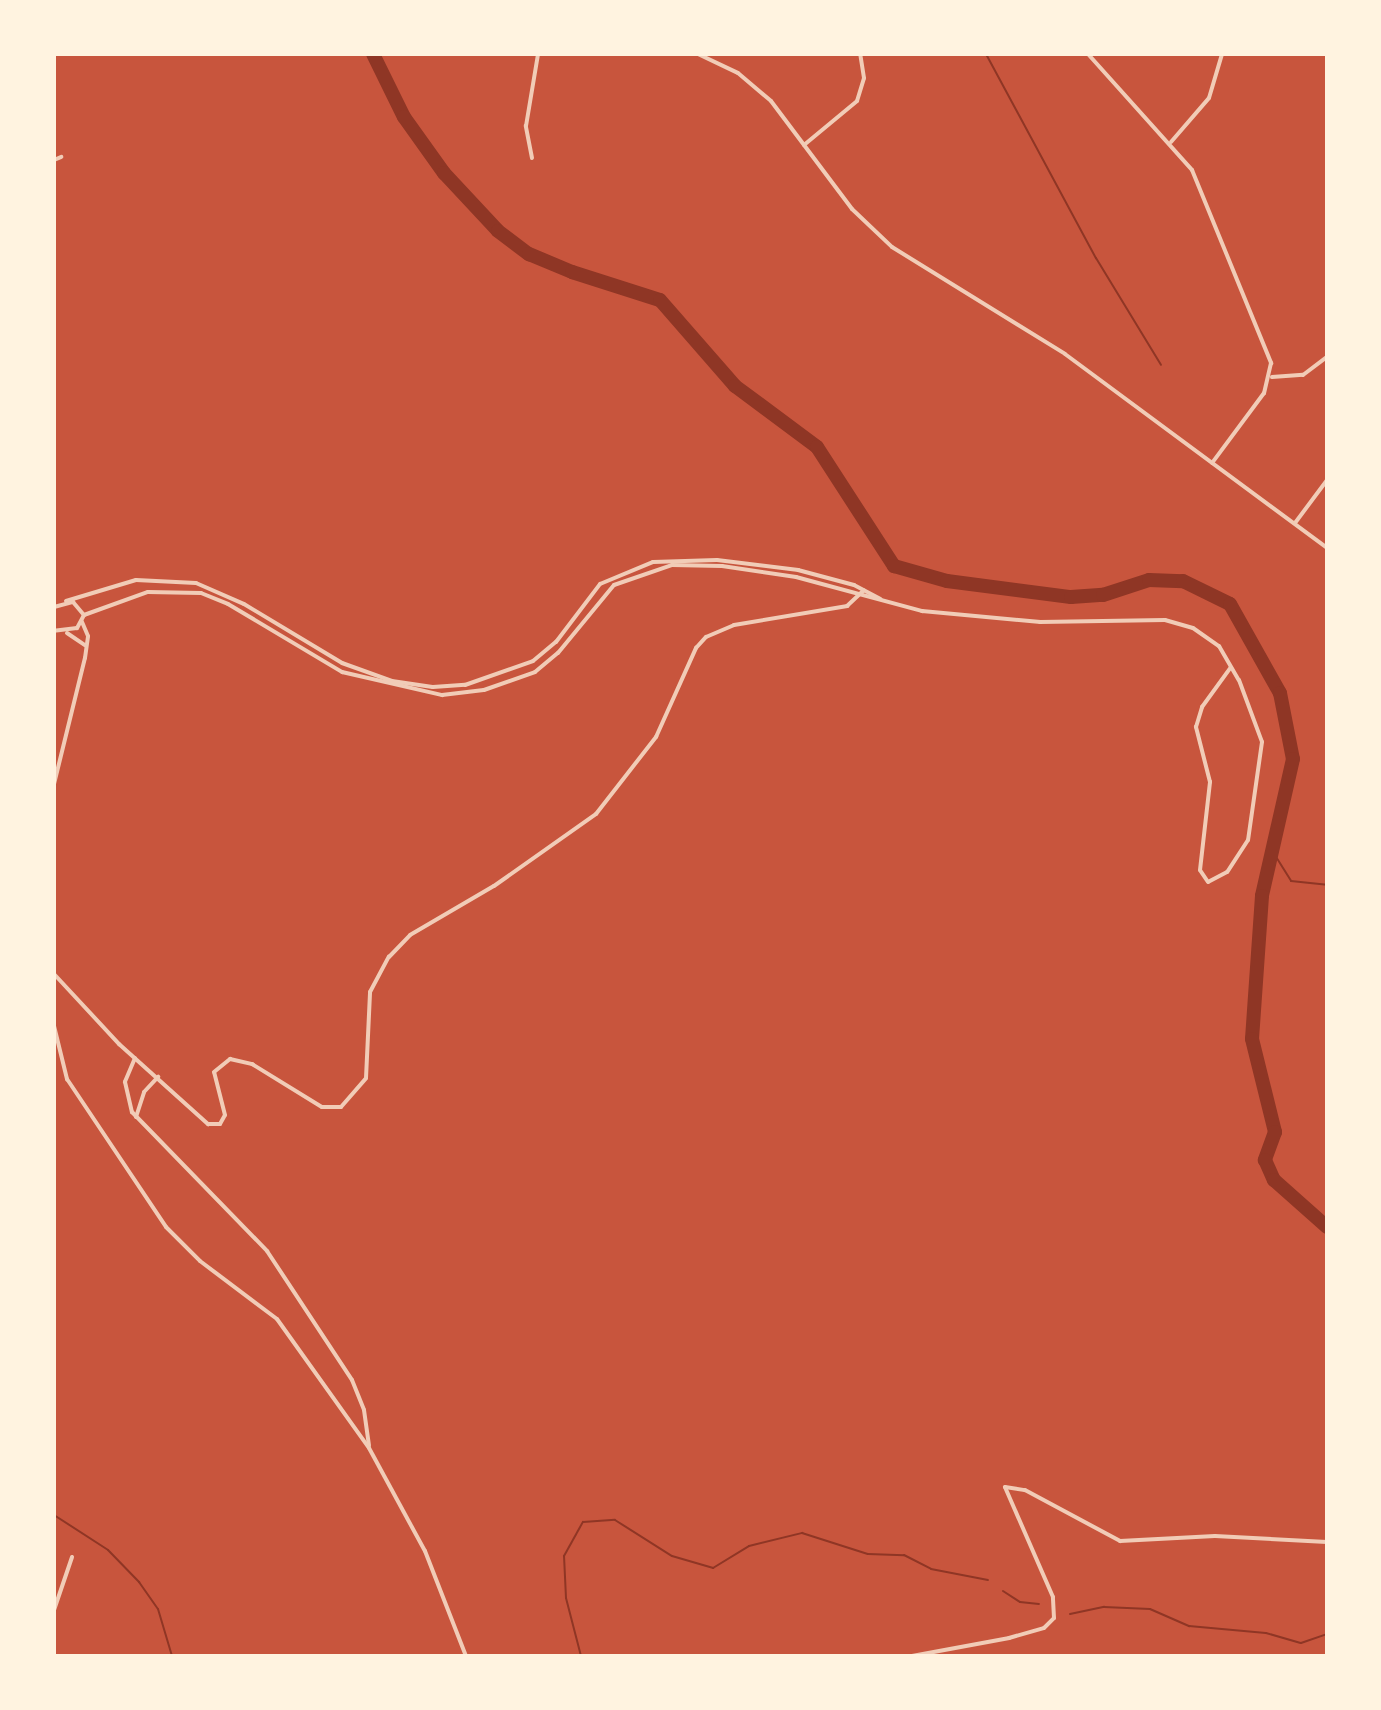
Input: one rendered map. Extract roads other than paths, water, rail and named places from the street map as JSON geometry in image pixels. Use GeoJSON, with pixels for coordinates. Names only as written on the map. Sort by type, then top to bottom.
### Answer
{"type":"FeatureCollection","features":[{"type":"Feature","properties":{"kind":"street"},"geometry":{"type":"LineString","coordinates":[[532,158],[526,126],[538,54]]}},
{"type":"Feature","properties":{"kind":"street"},"geometry":{"type":"LineString","coordinates":[[698,54],[752,83],[852,209],[901,254],[1065,354],[1327,548]]}},
{"type":"Feature","properties":{"kind":"street"},"geometry":{"type":"LineString","coordinates":[[804,145],[857,101],[864,78],[860,54]]}},
{"type":"Feature","properties":{"kind":"street"},"geometry":{"type":"LineString","coordinates":[[1088,54],[1171,142],[1202,188],[1269,356],[1272,377],[1212,463]]}},
{"type":"Feature","properties":{"kind":"street"},"geometry":{"type":"LineString","coordinates":[[1171,142],[1209,98],[1222,54]]}},
{"type":"Feature","properties":{"kind":"street"},"geometry":{"type":"LineString","coordinates":[[54,160],[61,157]]}},
{"type":"Feature","properties":{"kind":"street"},"geometry":{"type":"LineString","coordinates":[[1272,377],[1303,375],[1327,357]]}},
{"type":"Feature","properties":{"kind":"street"},"geometry":{"type":"LineString","coordinates":[[1294,524],[1327,480]]}},
{"type":"Feature","properties":{"kind":"street"},"geometry":{"type":"LineString","coordinates":[[54,607],[120,583],[179,581],[222,592],[362,672],[392,681],[447,687],[533,661],[556,642],[600,584],[653,562],[740,562],[820,574],[885,603],[1040,622],[1165,620],[1206,635],[1231,667],[1255,719],[1262,762],[1246,846],[1227,872],[1208,882],[1200,870],[1210,782],[1196,727],[1202,707],[1231,667]]}},
{"type":"Feature","properties":{"kind":"street"},"geometry":{"type":"LineString","coordinates":[[84,615],[126,598],[180,590],[214,597],[342,672],[414,692],[464,694],[513,681],[547,664],[605,593],[641,572],[672,565],[722,566],[796,577],[863,592]]}},
{"type":"Feature","properties":{"kind":"street"},"geometry":{"type":"LineString","coordinates":[[54,974],[135,1058],[214,1126],[223,1120],[225,1107],[214,1072],[230,1059],[252,1064],[322,1107],[341,1107],[352,1100],[368,1069],[370,992],[389,957],[410,935],[494,886],[596,814],[656,737],[696,648],[734,625],[841,607],[863,592]]}},
{"type":"Feature","properties":{"kind":"street"},"geometry":{"type":"LineString","coordinates":[[54,784],[86,647],[82,622],[84,615],[80,606],[66,601]]}},
{"type":"Feature","properties":{"kind":"street"},"geometry":{"type":"LineString","coordinates":[[62,632],[82,622]]}},
{"type":"Feature","properties":{"kind":"street"},"geometry":{"type":"LineString","coordinates":[[271,631],[275,624]]}},
{"type":"Feature","properties":{"kind":"street"},"geometry":{"type":"LineString","coordinates":[[54,631],[77,636],[86,647]]}},
{"type":"Feature","properties":{"kind":"street"},"geometry":{"type":"LineString","coordinates":[[54,1026],[67,1079],[166,1227],[200,1261],[277,1319],[369,1448],[425,1551],[466,1656]]}},
{"type":"Feature","properties":{"kind":"street"},"geometry":{"type":"LineString","coordinates":[[135,1058],[125,1082],[136,1119],[267,1251],[352,1380],[364,1410],[369,1448]]}},
{"type":"Feature","properties":{"kind":"street"},"geometry":{"type":"LineString","coordinates":[[136,1119],[144,1092],[159,1077]]}},
{"type":"Feature","properties":{"kind":"street"},"geometry":{"type":"LineString","coordinates":[[912,1656],[1021,1635],[1054,1618],[1053,1597],[1005,1487],[1036,1495],[1120,1541],[1215,1536],[1327,1542]]}},
{"type":"Feature","properties":{"kind":"street"},"geometry":{"type":"LineString","coordinates":[[54,1610],[72,1557]]}},
{"type":"Feature","properties":{"kind":"waterway"},"geometry":{"type":"LineString","coordinates":[[373,54],[404,117],[444,173],[498,231],[529,254],[572,272],[660,300],[735,386],[817,447],[894,566],[947,581],[1071,597],[1103,595],[1149,580],[1183,581],[1230,604],[1280,693],[1293,759],[1262,896],[1252,1039],[1275,1132],[1265,1160],[1274,1180],[1327,1227]]}},
{"type":"Feature","properties":{"kind":"waterway"},"geometry":{"type":"LineString","coordinates":[[986,54],[1096,258],[1161,365]]}},
{"type":"Feature","properties":{"kind":"waterway"},"geometry":{"type":"LineString","coordinates":[[1273,852],[1291,881],[1327,885]]}},
{"type":"Feature","properties":{"kind":"waterway"},"geometry":{"type":"LineString","coordinates":[[54,1515],[108,1550],[139,1582],[158,1609],[172,1656]]}},
{"type":"Feature","properties":{"kind":"waterway"},"geometry":{"type":"LineString","coordinates":[[581,1656],[566,1598],[564,1556],[583,1522],[615,1520],[672,1556],[713,1568],[749,1546],[802,1533],[868,1554],[904,1555],[931,1569],[988,1580]]}},
{"type":"Feature","properties":{"kind":"waterway"},"geometry":{"type":"LineString","coordinates":[[1003,1591],[1020,1602],[1039,1604]]}},
{"type":"Feature","properties":{"kind":"waterway"},"geometry":{"type":"LineString","coordinates":[[1070,1614],[1104,1607],[1150,1609],[1189,1626],[1266,1633],[1301,1643],[1327,1634]]}}]}
